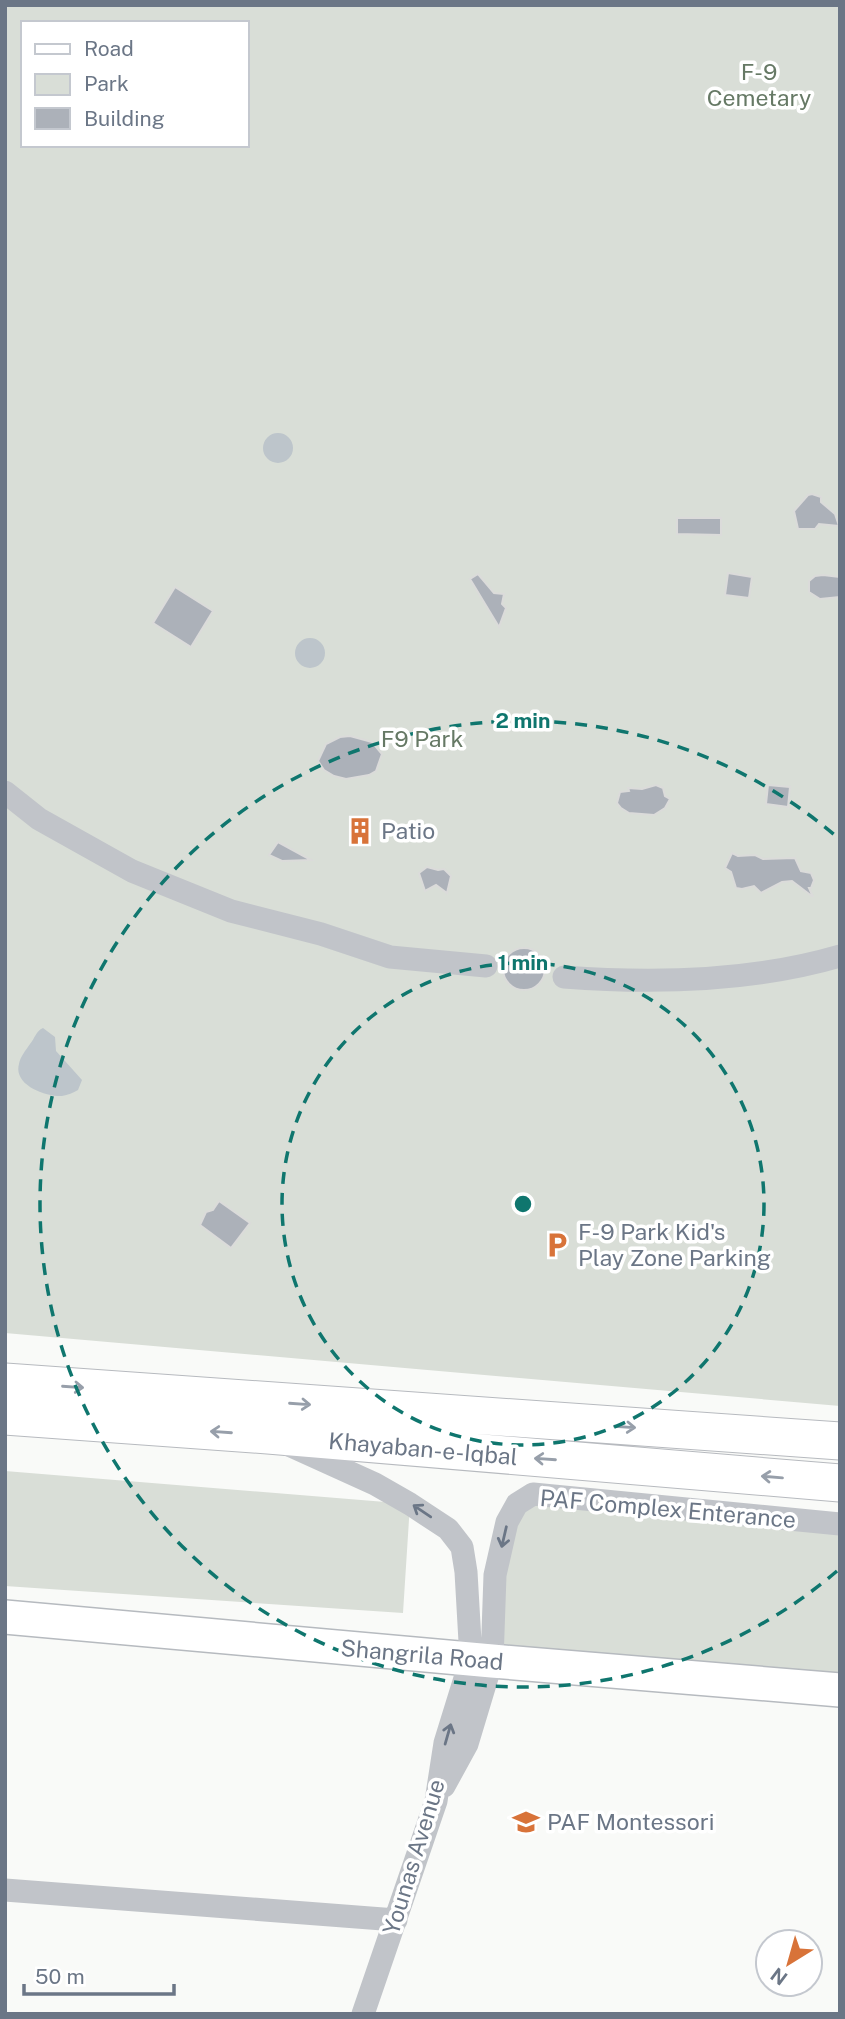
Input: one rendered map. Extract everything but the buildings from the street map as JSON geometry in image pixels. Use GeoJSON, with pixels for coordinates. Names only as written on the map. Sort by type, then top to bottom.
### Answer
{"type":"FeatureCollection","features":[{"type":"Feature","properties":{"kind":"main road","name":"Khayaban-e-Iqbal"},"geometry":{"type":"LineString","coordinates":[[5,1382],[840,1441]]}},
{"type":"Feature","properties":{"kind":"main road","name":"Khayaban-e-Iqbal"},"geometry":{"type":"LineString","coordinates":[[5,1416],[840,1483]]}},
{"type":"Feature","properties":{"kind":"street"},"geometry":{"type":"LineString","coordinates":[[5,792],[39,819],[132,871],[231,911],[321,934],[390,957],[486,965]]}},
{"type":"Feature","properties":{"kind":"street"},"geometry":{"type":"LineString","coordinates":[[564,977],[608,980],[706,979],[795,969],[840,956]]}},
{"type":"Feature","properties":{"kind":"street"},"geometry":{"type":"LineString","coordinates":[[268,1435],[375,1484],[448,1529],[462,1548],[482,1660]]}},
{"type":"Feature","properties":{"kind":"street","name":"PAF Complex Enterance"},"geometry":{"type":"LineString","coordinates":[[436,1801],[467,1744],[495,1575],[508,1522],[517,1504],[533,1494],[840,1524]]}},
{"type":"Feature","properties":{"kind":"street","name":"Shangrila Road"},"geometry":{"type":"LineString","coordinates":[[5,1617],[840,1690]]}},
{"type":"Feature","properties":{"kind":"street","name":"Younas Avenue"},"geometry":{"type":"LineString","coordinates":[[363,2014],[436,1801]]}},
{"type":"Feature","properties":{"kind":"street"},"geometry":{"type":"LineString","coordinates":[[5,1890],[397,1920]]}},
{"type":"Feature","properties":{"kind":"green space","name":"F9 Park"},"geometry":{"type":"Polygon","coordinates":[[[5,5],[840,5],[840,1406],[5,1333],[5,5]]]}},
{"type":"Feature","properties":{"kind":"green space"},"geometry":{"type":"Polygon","coordinates":[[[5,1471],[410,1504],[403,1613],[5,1586],[5,1471]]]}},
{"type":"Feature","properties":{"kind":"green space"},"geometry":{"type":"Polygon","coordinates":[[[517,1504],[840,1524],[840,1690],[492,1661],[517,1504]]]}},
{"type":"Feature","properties":{"kind":"shaded area"},"geometry":{"type":"Polygon","coordinates":[[[278,433],[289,437],[293,448],[289,459],[278,463],[267,459],[263,448],[267,437],[278,433]]]}},
{"type":"Feature","properties":{"kind":"shaded area"},"geometry":{"type":"Polygon","coordinates":[[[310,638],[321,642],[325,653],[321,664],[310,668],[299,664],[295,653],[299,642],[310,638]]]}},
{"type":"Feature","properties":{"kind":"shaded area"},"geometry":{"type":"Polygon","coordinates":[[[43,1028],[55,1037],[56,1051],[82,1080],[78,1090],[55,1096],[32,1088],[21,1078],[18,1071],[21,1059],[43,1028]]]}},
{"type":"Feature","properties":{"kind":"place","name":"Patio"},"geometry":{"type":"Point","coordinates":[360,831]}},
{"type":"Feature","properties":{"kind":"place","name":"F-9 Park Kid's Play Zone Parking"},"geometry":{"type":"Point","coordinates":[557,1245]}},
{"type":"Feature","properties":{"kind":"place","name":"PAF Montessori"},"geometry":{"type":"Point","coordinates":[526,1822]}},
{"type":"Feature","properties":{"kind":"park label","name":"F-9 Cemetary"},"geometry":{"type":"Point","coordinates":[759,85]}}]}
